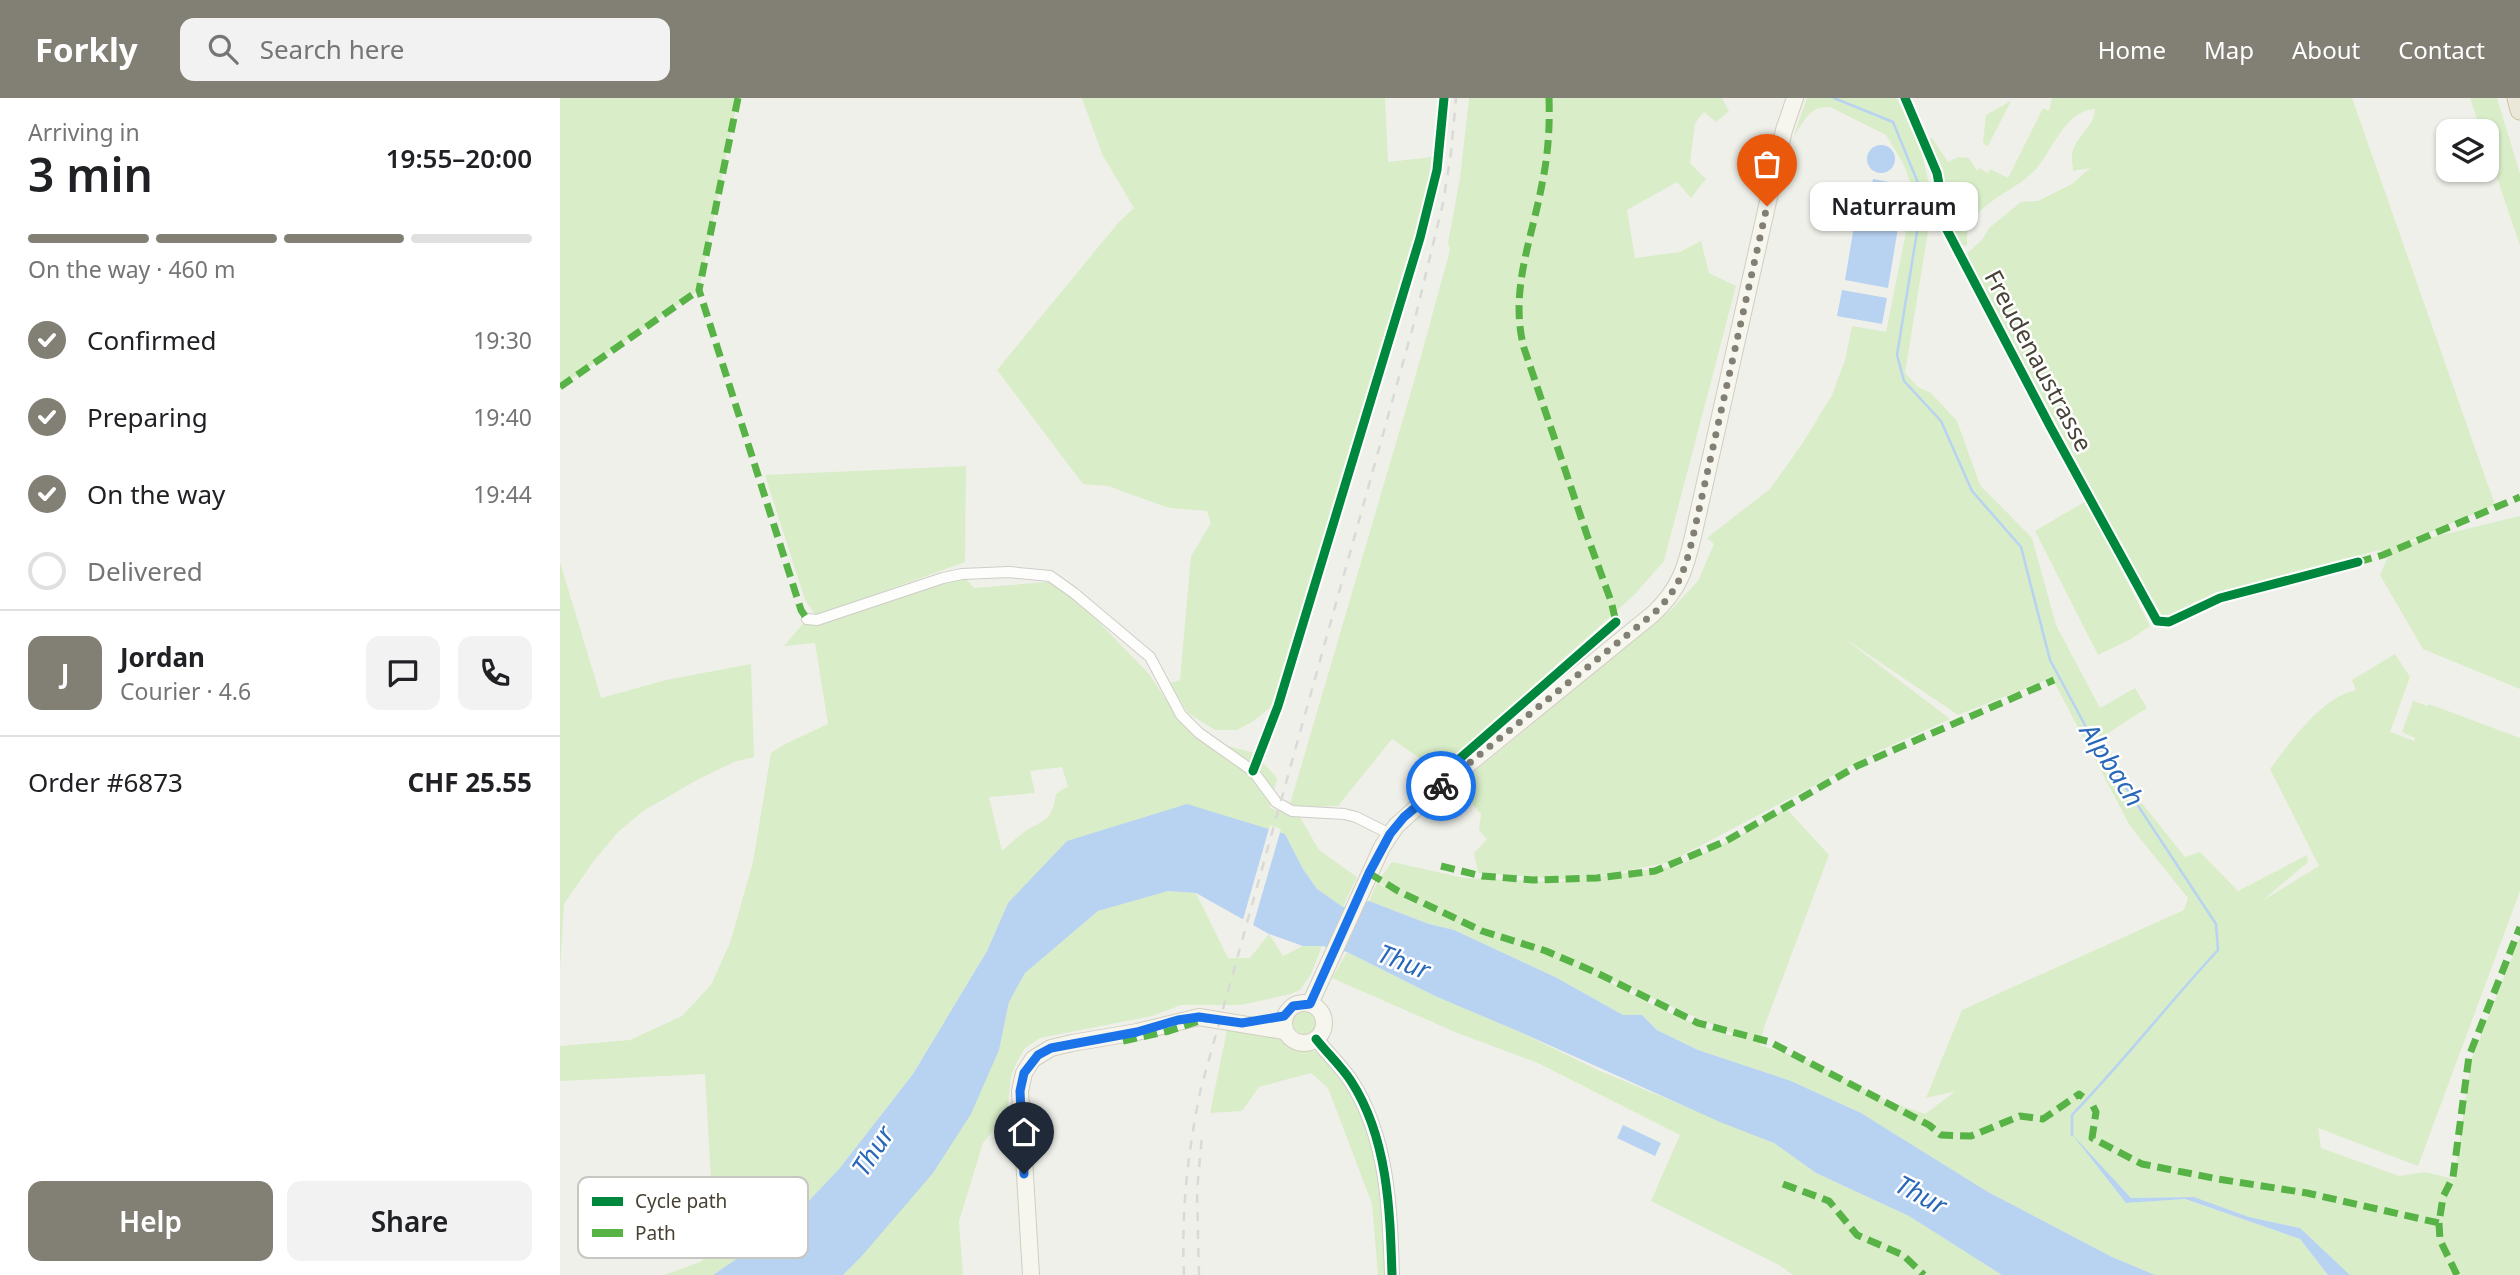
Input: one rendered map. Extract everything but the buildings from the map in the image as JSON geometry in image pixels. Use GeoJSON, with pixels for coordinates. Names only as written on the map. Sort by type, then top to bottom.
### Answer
{"type":"FeatureCollection","features":[{"type":"Feature","properties":{"kind":"highway"},"geometry":{"type":"LineString","coordinates":[[2516,98],[2520,110]]}},
{"type":"Feature","properties":{"kind":"main road"},"geometry":{"type":"LineString","coordinates":[[1310,1004],[1390,834],[1404,817],[1653,614],[1682,578],[1784,130],[1795,98]]}},
{"type":"Feature","properties":{"kind":"main road"},"geometry":{"type":"LineString","coordinates":[[1310,1004],[1321,1010],[1326,1021],[1323,1033],[1316,1039],[1299,1042],[1284,1023],[1293,1006],[1310,1004]]}},
{"type":"Feature","properties":{"kind":"main road"},"geometry":{"type":"LineString","coordinates":[[1031,1275],[1020,1091],[1024,1073],[1033,1059],[1051,1048],[1137,1032],[1178,1020],[1199,1017],[1242,1023],[1284,1023]]}},
{"type":"Feature","properties":{"kind":"street"},"geometry":{"type":"LineString","coordinates":[[1253,771],[1278,706],[1420,238],[1437,170],[1444,98]]}},
{"type":"Feature","properties":{"kind":"street","name":"Freudenaustrasse"},"geometry":{"type":"LineString","coordinates":[[1905,98],[1937,173],[1947,230],[2157,621],[2169,622],[2220,598],[2358,562]]}},
{"type":"Feature","properties":{"kind":"street"},"geometry":{"type":"LineString","coordinates":[[807,619],[817,620],[962,574],[1009,572],[1050,576],[1150,657],[1181,715],[1199,733],[1253,771],[1276,802],[1292,811],[1356,817],[1390,834]]}},
{"type":"Feature","properties":{"kind":"street"},"geometry":{"type":"LineString","coordinates":[[1316,1039],[1350,1080],[1369,1120],[1387,1182],[1392,1275]]}},
{"type":"Feature","properties":{"kind":"green space"},"geometry":{"type":"Polygon","coordinates":[[[560,98],[738,98],[699,290],[560,387],[560,98]]]}},
{"type":"Feature","properties":{"kind":"green space"},"geometry":{"type":"Polygon","coordinates":[[[1082,98],[1385,98],[1388,162],[1432,157],[1420,238],[1280,700],[1237,730],[1215,730],[1188,713],[1170,683],[1180,680],[1191,556],[1211,523],[1207,511],[1169,508],[1108,486],[1083,484],[997,370],[1118,223],[1134,208],[1102,154],[1082,98]]]}},
{"type":"Feature","properties":{"kind":"green space"},"geometry":{"type":"Polygon","coordinates":[[[1469,98],[1722,98],[1729,111],[1716,122],[1704,112],[1695,123],[1690,163],[1706,179],[1691,198],[1677,182],[1627,210],[1635,258],[1680,252],[1701,241],[1709,273],[1736,286],[1664,561],[1634,595],[1444,767],[1429,759],[1422,760],[1392,739],[1338,806],[1303,807],[1290,804],[1450,250],[1448,243],[1460,178],[1469,98]]]}},
{"type":"Feature","properties":{"kind":"green space"},"geometry":{"type":"Polygon","coordinates":[[[1807,98],[1898,100],[1922,154],[1933,201],[1905,373],[1918,387],[1931,393],[1957,421],[1980,485],[2032,538],[2056,625],[2100,708],[2135,688],[2147,708],[2102,737],[2136,796],[2185,857],[2200,852],[2238,891],[2307,855],[2308,862],[2262,901],[2319,866],[2270,769],[2319,711],[2343,694],[2356,690],[2352,680],[2395,654],[2410,677],[2390,732],[2415,741],[2415,738],[2402,732],[2413,701],[2428,706],[2429,704],[2520,738],[2520,891],[2418,1166],[2318,1128],[2321,1148],[2399,1176],[2425,1172],[2454,1179],[2471,1061],[2520,937],[2520,1275],[2350,1275],[2300,1228],[2249,1217],[2194,1197],[2131,1198],[2079,1143],[2126,1203],[2184,1199],[2300,1239],[2328,1275],[2155,1275],[2112,1257],[1988,1192],[1861,1113],[1791,1081],[1698,1050],[1657,1030],[1642,1015],[1623,1015],[1557,978],[1454,930],[1429,924],[1369,901],[1377,883],[1393,892],[1378,881],[1392,862],[1464,878],[1558,882],[1572,880],[1478,873],[1474,853],[1487,839],[1479,830],[1481,814],[1457,786],[1670,611],[1698,581],[1714,544],[1707,538],[1770,489],[1802,444],[1832,395],[1845,360],[1852,326],[1886,332],[1914,192],[1903,163],[1886,135],[1830,107],[1812,112],[1793,138],[1807,98]],[[1841,636],[1950,719],[1881,750],[1670,862],[1594,877],[1678,866],[1756,827],[1786,808],[1829,855],[1764,1027],[1760,1045],[1815,1063],[1887,1101],[1925,1114],[1956,1091],[1926,1098],[1962,1010],[2184,910],[2188,898],[2130,826],[2052,678],[1958,715],[1841,636]],[[1606,978],[1674,1015],[1748,1040],[1606,978]]]}},
{"type":"Feature","properties":{"kind":"green space"},"geometry":{"type":"Polygon","coordinates":[[[2052,98],[2352,98],[2495,505],[2400,545],[2520,516],[2520,689],[2423,649],[2380,575],[2391,549],[2382,552],[2379,550],[2261,584],[2170,617],[2161,616],[2156,610],[1973,268],[1964,256],[1982,240],[1989,228],[2021,202],[2038,201],[2072,184],[2090,168],[2073,171],[2072,156],[2077,142],[2092,121],[2095,109],[2076,116],[2061,132],[2036,169],[1984,207],[1969,226],[1967,245],[1960,247],[1944,182],[1928,140],[1932,138],[1948,162],[1958,157],[1969,158],[1977,171],[1979,168],[1988,173],[1990,169],[2008,178],[2043,108],[2049,111],[2052,98]]]}},
{"type":"Feature","properties":{"kind":"green space"},"geometry":{"type":"Polygon","coordinates":[[[2470,98],[2497,98],[2520,174],[2520,246],[2498,182],[2499,119],[2477,119],[2470,98]]]}},
{"type":"Feature","properties":{"kind":"green space"},"geometry":{"type":"Polygon","coordinates":[[[2011,101],[1988,146],[1985,145],[1986,115],[2011,101]]]}},
{"type":"Feature","properties":{"kind":"green space"},"geometry":{"type":"Polygon","coordinates":[[[966,466],[965,562],[816,616],[805,600],[765,475],[966,466]]]}},
{"type":"Feature","properties":{"kind":"green space"},"geometry":{"type":"Polygon","coordinates":[[[2086,501],[2150,626],[2098,655],[2035,531],[2086,501]]]}},
{"type":"Feature","properties":{"kind":"green space"},"geometry":{"type":"Polygon","coordinates":[[[560,562],[601,698],[666,680],[751,664],[754,757],[734,762],[699,779],[643,811],[618,832],[564,904],[560,971],[560,562]]]}},
{"type":"Feature","properties":{"kind":"green space"},"geometry":{"type":"Polygon","coordinates":[[[962,574],[974,588],[1059,581],[1149,674],[1176,715],[1206,740],[1254,753],[1277,778],[1270,808],[1300,817],[1319,850],[1357,877],[1343,907],[1317,889],[1285,834],[1008,903],[987,951],[913,1074],[839,1169],[808,1202],[808,1177],[711,1177],[705,1074],[560,1081],[560,1046],[630,1040],[682,1016],[711,985],[730,943],[753,862],[771,753],[828,724],[815,643],[784,646],[807,619],[962,574]],[[1062,767],[1030,771],[1035,793],[989,797],[1002,851],[1050,814],[1056,794],[1068,786],[1062,767]]]}},
{"type":"Feature","properties":{"kind":"green space"},"geometry":{"type":"Polygon","coordinates":[[[1168,891],[1196,893],[1228,958],[1250,958],[1269,934],[1283,956],[1303,946],[1322,946],[1311,974],[1300,990],[1291,994],[1241,1005],[1181,1005],[1152,1016],[1040,1038],[1025,1048],[1017,1062],[1011,1076],[1007,1114],[983,1143],[959,1221],[963,1275],[843,1275],[861,1257],[999,1050],[1009,1002],[1025,973],[1098,911],[1168,891]]]}},
{"type":"Feature","properties":{"kind":"green space"},"geometry":{"type":"Polygon","coordinates":[[[1347,952],[1435,996],[1520,1032],[1600,1071],[1774,1143],[1816,1173],[1909,1216],[2002,1275],[1793,1275],[1779,1265],[1651,1201],[1680,1135],[1538,1063],[1455,1032],[1332,978],[1347,952]]]}},
{"type":"Feature","properties":{"kind":"green space"},"geometry":{"type":"Polygon","coordinates":[[[1300,1010],[1310,1010],[1317,1017],[1317,1027],[1310,1034],[1300,1034],[1293,1027],[1293,1017],[1300,1010]]]}},
{"type":"Feature","properties":{"kind":"green space"},"geometry":{"type":"Polygon","coordinates":[[[1227,1030],[1275,1035],[1284,1043],[1328,1055],[1369,1120],[1392,1275],[1378,1275],[1372,1204],[1328,1088],[1311,1073],[1259,1087],[1242,1111],[1210,1113],[1227,1030]]]}},
{"type":"Feature","properties":{"kind":"green space"},"geometry":{"type":"Polygon","coordinates":[[[705,1258],[738,1258],[713,1275],[664,1275],[705,1258]]]}},
{"type":"Feature","properties":{"kind":"water"},"geometry":{"type":"Polygon","coordinates":[[[1881,145],[1891,149],[1895,159],[1891,169],[1881,173],[1871,169],[1867,159],[1871,149],[1881,145]]]}},
{"type":"Feature","properties":{"kind":"water"},"geometry":{"type":"Polygon","coordinates":[[[1873,179],[1905,185],[1902,202],[1870,197],[1873,179]]]}},
{"type":"Feature","properties":{"kind":"water"},"geometry":{"type":"Polygon","coordinates":[[[1857,208],[1900,216],[1888,288],[1845,280],[1857,208]]]}},
{"type":"Feature","properties":{"kind":"water"},"geometry":{"type":"Polygon","coordinates":[[[1842,290],[1887,298],[1882,324],[1837,316],[1842,290]]]}},
{"type":"Feature","properties":{"kind":"water","name":"Thur"},"geometry":{"type":"Polygon","coordinates":[[[1187,804],[1285,834],[1317,889],[1343,907],[1369,901],[1429,924],[1454,930],[1557,978],[1623,1015],[1642,1015],[1657,1030],[1698,1050],[1791,1081],[1861,1113],[1988,1192],[2112,1257],[2155,1275],[2002,1275],[1909,1216],[1816,1173],[1774,1143],[1720,1122],[1435,996],[1347,952],[1322,946],[1303,946],[1269,934],[1196,893],[1168,891],[1098,911],[1025,973],[1009,1002],[999,1050],[971,1114],[933,1173],[843,1275],[713,1275],[738,1258],[808,1258],[808,1202],[839,1169],[913,1074],[987,951],[1008,903],[1067,841],[1187,804]]]}},
{"type":"Feature","properties":{"kind":"water"},"geometry":{"type":"Polygon","coordinates":[[[1623,1125],[1661,1143],[1655,1156],[1617,1138],[1623,1125]]]}},
{"type":"Feature","properties":{"kind":"water"},"geometry":{"type":"Polygon","coordinates":[[[2071,1133],[2131,1198],[2194,1197],[2249,1217],[2300,1228],[2350,1275],[2328,1275],[2300,1239],[2185,1199],[2126,1203],[2071,1133]]]}},
{"type":"Feature","properties":{"kind":"pier"},"geometry":{"type":"Polygon","coordinates":[[[1270,825],[1281,829],[1252,929],[1242,923],[1270,825]]]}},
{"type":"Feature","properties":{"kind":"waterway","name":"Alpbach"},"geometry":{"type":"LineString","coordinates":[[1834,98],[1893,122],[1923,195],[1897,355],[1904,381],[1941,421],[1972,491],[2021,547],[2050,660],[2086,727],[2216,924],[2218,950],[2072,1115],[2072,1135]]}},
{"type":"Feature","properties":{"kind":"railway"},"geometry":{"type":"LineString","coordinates":[[1184,1275],[1186,1181],[1201,1088],[1414,323],[1443,203],[1456,98]]}},
{"type":"Feature","properties":{"kind":"railway"},"geometry":{"type":"LineString","coordinates":[[1199,1275],[1197,1191],[1202,1135]]}},
{"type":"Feature","properties":{"kind":"marked path"},"geometry":{"type":"LineString","coordinates":[[738,98],[699,290],[801,610],[807,619]]}},
{"type":"Feature","properties":{"kind":"marked path"},"geometry":{"type":"LineString","coordinates":[[1549,98],[1546,163],[1520,286],[1520,327],[1524,348],[1611,601],[1616,622],[1612,626]]}},
{"type":"Feature","properties":{"kind":"marked path"},"geometry":{"type":"LineString","coordinates":[[560,387],[699,290]]}},
{"type":"Feature","properties":{"kind":"marked path"},"geometry":{"type":"LineString","coordinates":[[2358,562],[2383,555],[2520,497]]}},
{"type":"Feature","properties":{"kind":"marked path"},"geometry":{"type":"LineString","coordinates":[[1441,866],[1482,876],[1533,880],[1597,878],[1655,871],[1726,841],[1857,766],[2054,680]]}},
{"type":"Feature","properties":{"kind":"marked path"},"geometry":{"type":"LineString","coordinates":[[1369,873],[1398,891],[1482,931],[1546,951],[1698,1023],[1770,1042],[1929,1125],[1941,1135],[1971,1136],[2020,1116],[2043,1119],[2079,1094],[2083,1097]]}},
{"type":"Feature","properties":{"kind":"marked path"},"geometry":{"type":"LineString","coordinates":[[2457,1275],[2440,1240],[2439,1223],[2443,1197],[2453,1177],[2469,1056],[2520,927]]}},
{"type":"Feature","properties":{"kind":"marked path"},"geometry":{"type":"LineString","coordinates":[[1123,1041],[1169,1031],[1208,1018]]}},
{"type":"Feature","properties":{"kind":"marked path"},"geometry":{"type":"LineString","coordinates":[[2093,1106],[2096,1112],[2092,1138],[2142,1164],[2307,1193],[2439,1223]]}},
{"type":"Feature","properties":{"kind":"marked path"},"geometry":{"type":"LineString","coordinates":[[1783,1184],[1829,1201],[1857,1235],[1903,1255],[1924,1275]]}},
{"type":"Feature","properties":{"kind":"cycle path"},"geometry":{"type":"LineString","coordinates":[[1253,771],[1278,706],[1420,238],[1437,170],[1444,98]]}},
{"type":"Feature","properties":{"kind":"cycle path"},"geometry":{"type":"LineString","coordinates":[[1905,98],[1937,173],[1947,230],[2157,621],[2169,622],[2220,598],[2358,562]]}},
{"type":"Feature","properties":{"kind":"cycle path"},"geometry":{"type":"LineString","coordinates":[[1427,798],[1434,781],[1616,622]]}},
{"type":"Feature","properties":{"kind":"cycle path"},"geometry":{"type":"LineString","coordinates":[[1316,1039],[1351,1081],[1373,1126],[1385,1175],[1392,1275]]}},
{"type":"Feature","properties":{"kind":"way so far"},"geometry":{"type":"LineString","coordinates":[[1441,786],[1653,614],[1664,604],[1682,578],[1767,206]]}},
{"type":"Feature","properties":{"kind":"place","name":"Naturraum"},"geometry":{"type":"Point","coordinates":[1767,206]}},
{"type":"Feature","properties":{"kind":"route"},"geometry":{"type":"LineString","coordinates":[[1024,1174],[1020,1091],[1024,1073],[1033,1059],[1051,1048],[1137,1032],[1178,1020],[1199,1017],[1242,1023],[1284,1016],[1293,1006],[1310,1004],[1382,847],[1404,817],[1441,786]]}}]}
